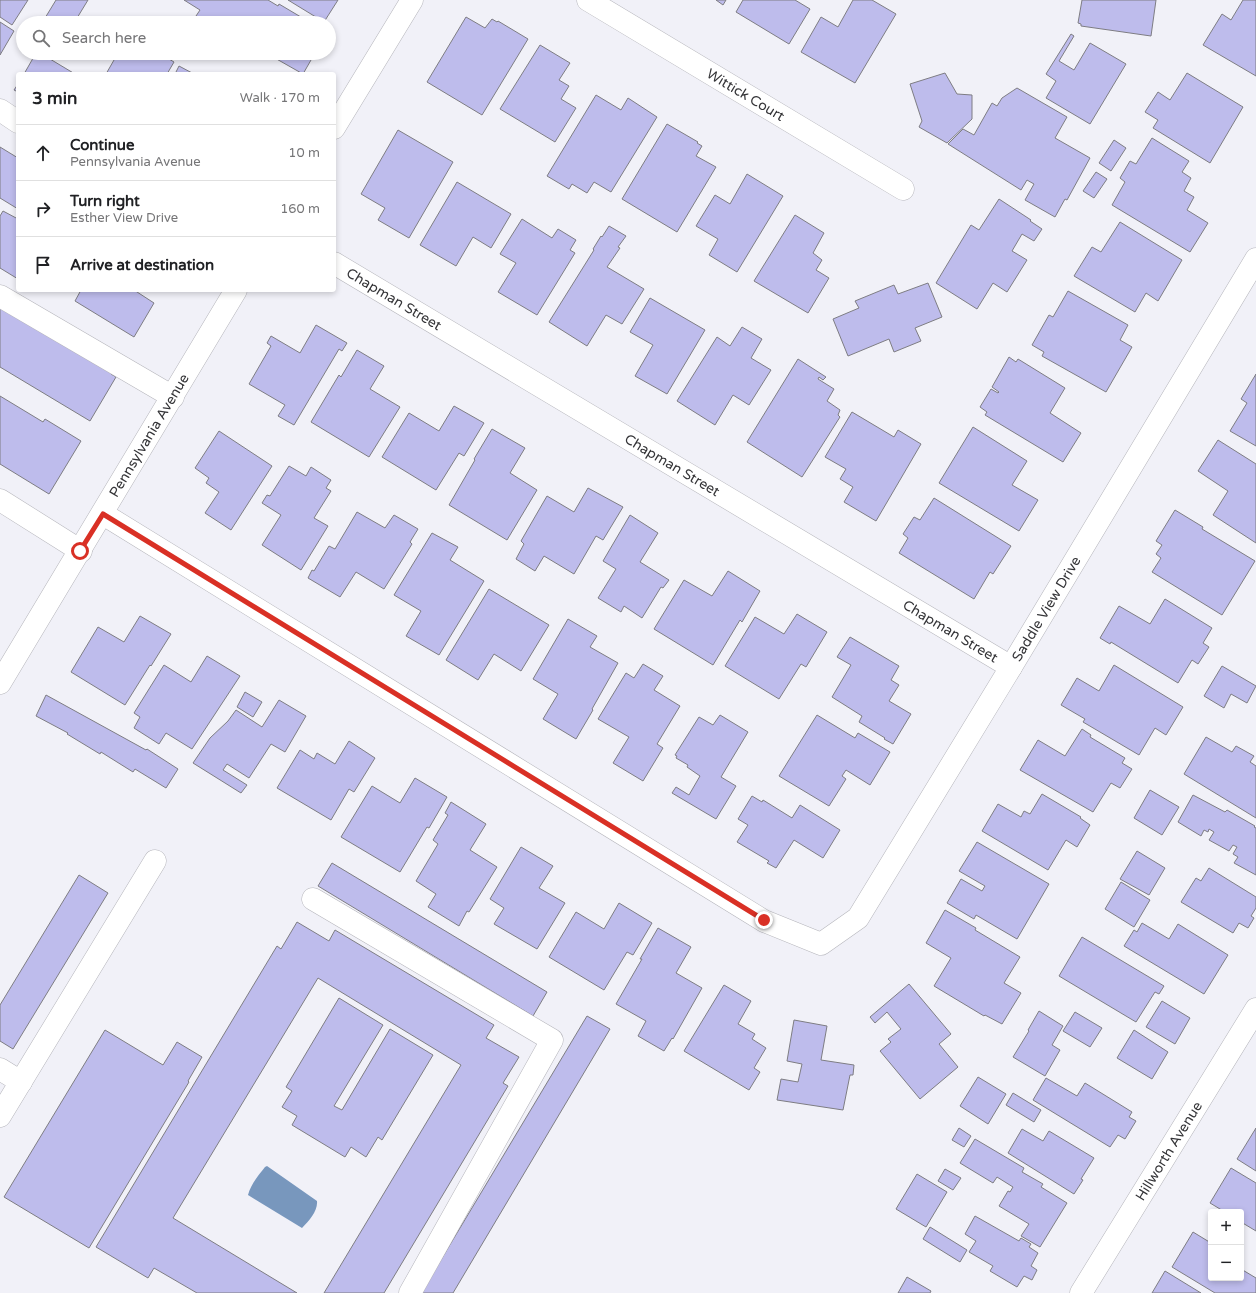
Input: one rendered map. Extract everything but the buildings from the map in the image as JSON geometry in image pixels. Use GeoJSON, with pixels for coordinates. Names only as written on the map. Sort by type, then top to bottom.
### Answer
{"type":"FeatureCollection","features":[{"type":"Feature","properties":{"kind":"street"},"geometry":{"type":"LineString","coordinates":[[336,125],[412,0]]}},
{"type":"Feature","properties":{"kind":"street","name":"Wittick Court"},"geometry":{"type":"LineString","coordinates":[[588,0],[903,189]]}},
{"type":"Feature","properties":{"kind":"street"},"geometry":{"type":"LineString","coordinates":[[0,110],[16,121]]}},
{"type":"Feature","properties":{"kind":"street","name":"Saddle View Drive"},"geometry":{"type":"LineString","coordinates":[[103,514],[764,920],[821,944],[858,918],[1011,667],[1256,259]]}},
{"type":"Feature","properties":{"kind":"street","name":"Chapman Street"},"geometry":{"type":"LineString","coordinates":[[336,264],[1011,667]]}},
{"type":"Feature","properties":{"kind":"street","name":"Pennsylvania Avenue"},"geometry":{"type":"LineString","coordinates":[[0,683],[103,514],[235,292]]}},
{"type":"Feature","properties":{"kind":"street"},"geometry":{"type":"LineString","coordinates":[[0,296],[172,397]]}},
{"type":"Feature","properties":{"kind":"street"},"geometry":{"type":"LineString","coordinates":[[0,500],[80,551]]}},
{"type":"Feature","properties":{"kind":"street"},"geometry":{"type":"LineString","coordinates":[[0,1116],[155,861]]}},
{"type":"Feature","properties":{"kind":"street"},"geometry":{"type":"LineString","coordinates":[[313,899],[552,1040],[410,1293]]}},
{"type":"Feature","properties":{"kind":"street","name":"Hillworth Avenue"},"geometry":{"type":"LineString","coordinates":[[1081,1293],[1256,1009]]}},
{"type":"Feature","properties":{"kind":"street"},"geometry":{"type":"LineString","coordinates":[[0,1069],[21,1082]]}},
{"type":"Feature","properties":{"kind":"water"},"geometry":{"type":"Polygon","coordinates":[[[267,1166],[317,1201],[315,1212],[302,1228],[248,1195],[255,1180],[267,1166]]]}},
{"type":"Feature","properties":{"kind":"route"},"geometry":{"type":"LineString","coordinates":[[80,551],[103,514],[764,920]]}}]}
